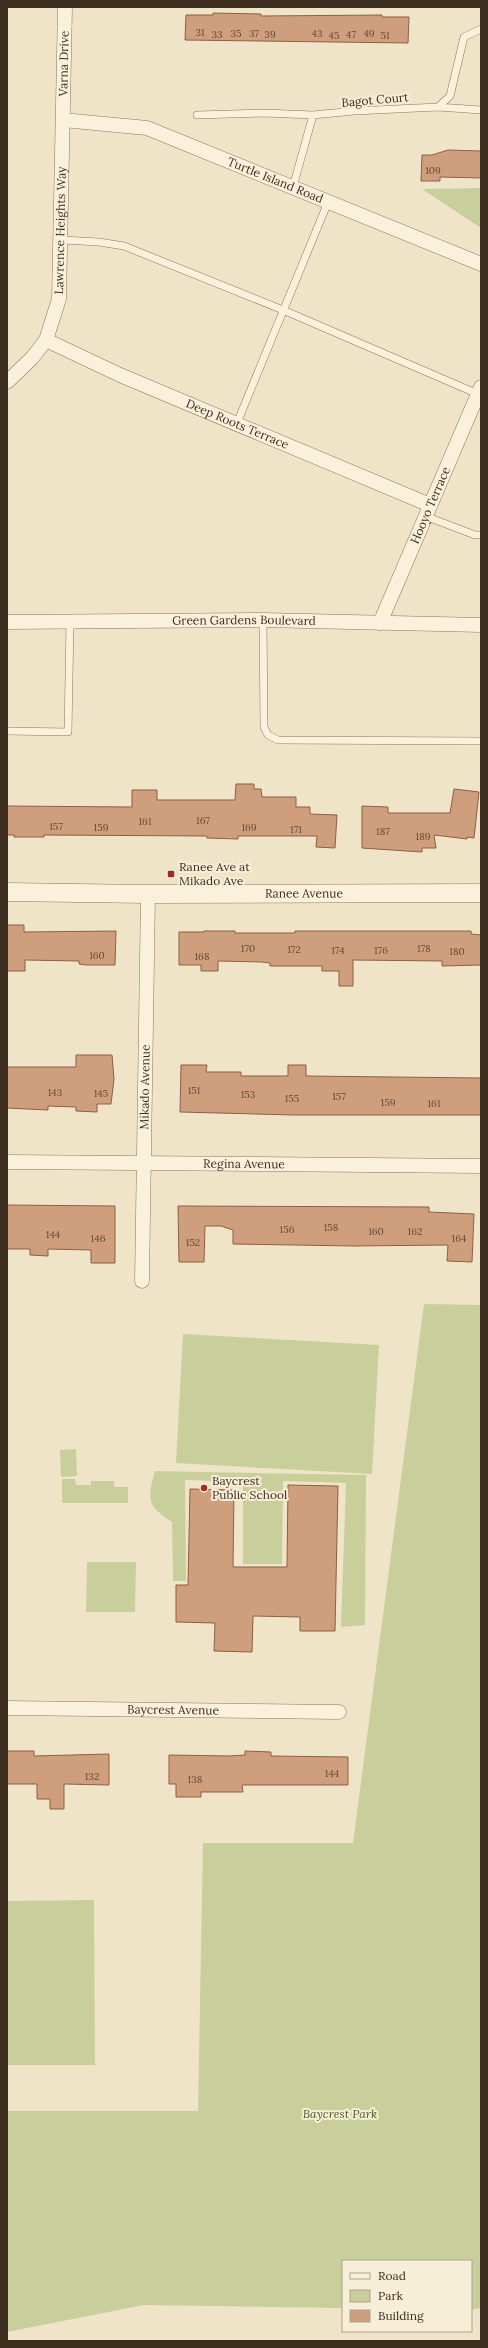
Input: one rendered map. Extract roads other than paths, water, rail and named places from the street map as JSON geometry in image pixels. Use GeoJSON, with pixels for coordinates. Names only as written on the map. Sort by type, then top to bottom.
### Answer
{"type":"FeatureCollection","features":[{"type":"Feature","properties":{"kind":"street","name":"Varna Drive"},"geometry":{"type":"LineString","coordinates":[[63,120],[65,7]]}},
{"type":"Feature","properties":{"kind":"street","name":"Turtle Island Road"},"geometry":{"type":"LineString","coordinates":[[63,120],[147,128],[481,264]]}},
{"type":"Feature","properties":{"kind":"street","name":"Lawrence Heights Way"},"geometry":{"type":"LineString","coordinates":[[46,340],[59,299],[62,240],[63,120]]}},
{"type":"Feature","properties":{"kind":"street"},"geometry":{"type":"LineString","coordinates":[[7,382],[32,358],[46,340]]}},
{"type":"Feature","properties":{"kind":"street","name":"Deep Roots Terrace"},"geometry":{"type":"LineString","coordinates":[[46,340],[120,375],[237,423],[427,510]]}},
{"type":"Feature","properties":{"kind":"street","name":"Hooyo Terrace"},"geometry":{"type":"LineString","coordinates":[[380,623],[427,510],[480,391]]}},
{"type":"Feature","properties":{"kind":"street","name":"Green Gardens Boulevard"},"geometry":{"type":"LineString","coordinates":[[7,622],[263,620],[481,625]]}},
{"type":"Feature","properties":{"kind":"street","name":"Ranee Avenue"},"geometry":{"type":"LineString","coordinates":[[7,892],[148,894],[481,893]]}},
{"type":"Feature","properties":{"kind":"street","name":"Mikado Avenue"},"geometry":{"type":"LineString","coordinates":[[142,1281],[148,894]]}},
{"type":"Feature","properties":{"kind":"street","name":"Regina Avenue"},"geometry":{"type":"LineString","coordinates":[[7,1162],[481,1166]]}},
{"type":"Feature","properties":{"kind":"street","name":"Baycrest Avenue"},"geometry":{"type":"LineString","coordinates":[[7,1708],[339,1712]]}},
{"type":"Feature","properties":{"kind":"lane"},"geometry":{"type":"LineString","coordinates":[[438,107],[450,96],[464,37],[481,29]]}},
{"type":"Feature","properties":{"kind":"lane","name":"Bagot Court"},"geometry":{"type":"LineString","coordinates":[[197,115],[264,113],[313,115],[354,111],[438,107],[481,110]]}},
{"type":"Feature","properties":{"kind":"lane"},"geometry":{"type":"LineString","coordinates":[[293,187],[313,115]]}},
{"type":"Feature","properties":{"kind":"lane"},"geometry":{"type":"LineString","coordinates":[[237,423],[328,202]]}},
{"type":"Feature","properties":{"kind":"lane"},"geometry":{"type":"LineString","coordinates":[[62,240],[99,242],[124,246],[480,391]]}},
{"type":"Feature","properties":{"kind":"lane"},"geometry":{"type":"LineString","coordinates":[[427,510],[475,534],[481,535]]}},
{"type":"Feature","properties":{"kind":"lane"},"geometry":{"type":"LineString","coordinates":[[263,620],[264,727],[268,735],[278,740],[481,741]]}},
{"type":"Feature","properties":{"kind":"lane"},"geometry":{"type":"LineString","coordinates":[[7,731],[68,732],[70,622]]}},
{"type":"Feature","properties":{"kind":"place","name":"Ranee Ave at Mikado Ave"},"geometry":{"type":"Point","coordinates":[171,874]}},
{"type":"Feature","properties":{"kind":"place","name":"Baycrest Public School"},"geometry":{"type":"Point","coordinates":[204,1488]}},
{"type":"Feature","properties":{"kind":"park label","name":"Baycrest Park"},"geometry":{"type":"Point","coordinates":[340,2114]}}]}
